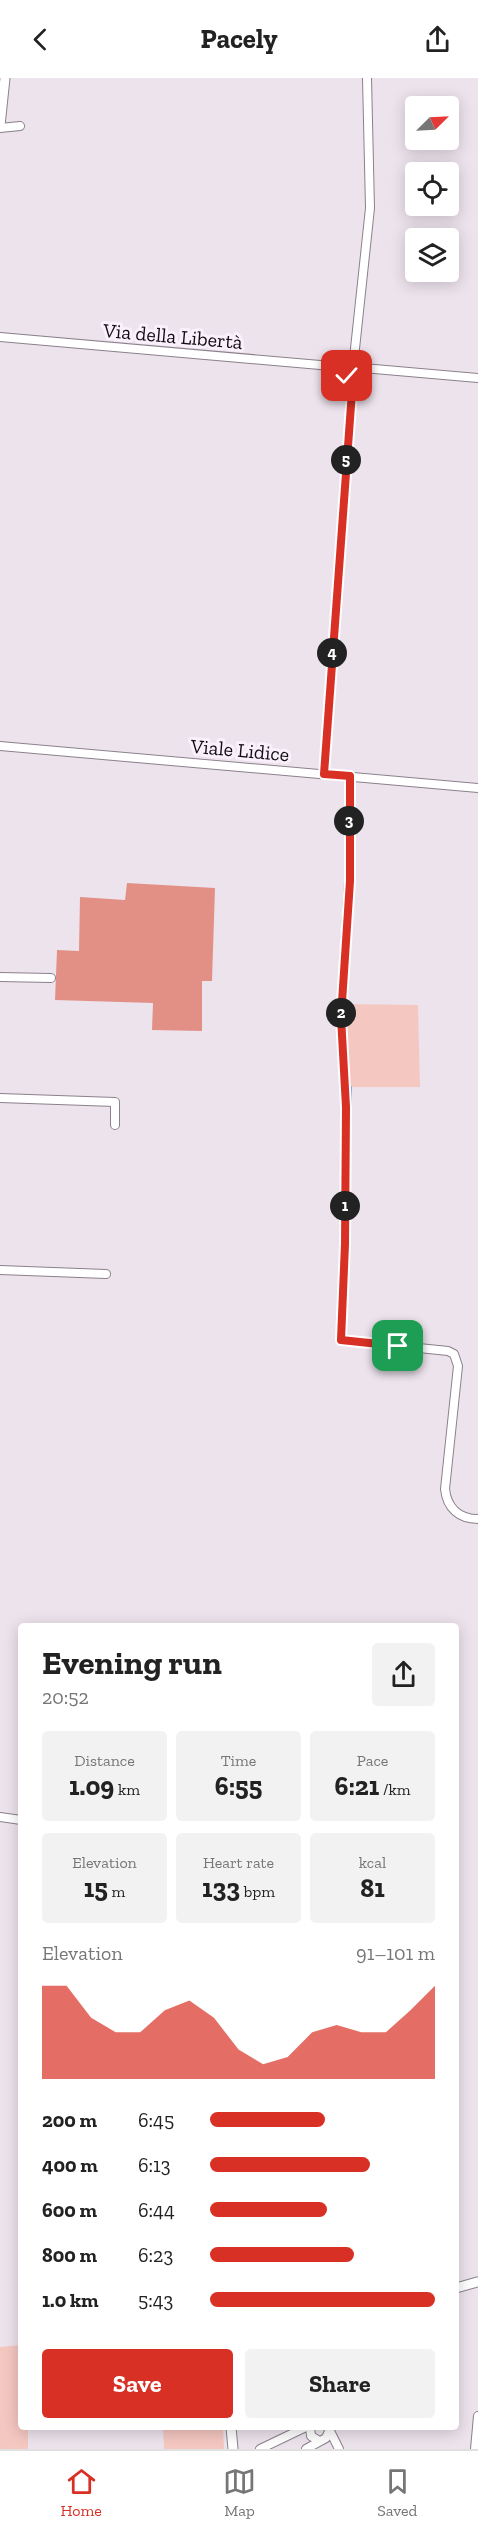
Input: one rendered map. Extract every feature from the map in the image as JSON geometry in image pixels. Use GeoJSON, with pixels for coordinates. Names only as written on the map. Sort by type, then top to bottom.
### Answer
{"type":"FeatureCollection","features":[{"type":"Feature","properties":{"kind":"street"},"geometry":{"type":"LineString","coordinates":[[5,78],[0,127],[20,126]]}},
{"type":"Feature","properties":{"kind":"street"},"geometry":{"type":"LineString","coordinates":[[354,358],[370,208],[367,78]]}},
{"type":"Feature","properties":{"kind":"street","name":"Via della Libertà"},"geometry":{"type":"LineString","coordinates":[[0,337],[343,367]]}},
{"type":"Feature","properties":{"kind":"street"},"geometry":{"type":"LineString","coordinates":[[354,358],[362,362],[363,368],[359,376],[353,378],[344,374],[343,367],[348,359],[354,358]]}},
{"type":"Feature","properties":{"kind":"street"},"geometry":{"type":"LineString","coordinates":[[363,368],[478,378]]}},
{"type":"Feature","properties":{"kind":"street"},"geometry":{"type":"LineString","coordinates":[[324,774],[353,378]]}},
{"type":"Feature","properties":{"kind":"street","name":"Viale Lidice"},"geometry":{"type":"LineString","coordinates":[[0,746],[478,788]]}},
{"type":"Feature","properties":{"kind":"street"},"geometry":{"type":"LineString","coordinates":[[350,776],[350,881],[341,1017],[346,1119],[341,1340],[454,1354],[458,1366],[445,1489],[446,1499],[459,1515],[468,1519],[478,1519]]}},
{"type":"Feature","properties":{"kind":"street"},"geometry":{"type":"LineString","coordinates":[[0,977],[51,978]]}},
{"type":"Feature","properties":{"kind":"street"},"geometry":{"type":"LineString","coordinates":[[0,1098],[115,1102],[115,1125]]}},
{"type":"Feature","properties":{"kind":"street"},"geometry":{"type":"LineString","coordinates":[[0,1269],[105,1274]]}},
{"type":"Feature","properties":{"kind":"street"},"geometry":{"type":"LineString","coordinates":[[0,1816],[18,1819]]}},
{"type":"Feature","properties":{"kind":"street"},"geometry":{"type":"LineString","coordinates":[[459,2287],[478,2280]]}},
{"type":"Feature","properties":{"kind":"street"},"geometry":{"type":"LineString","coordinates":[[475,2449],[478,2416]]}},
{"type":"Feature","properties":{"kind":"street"},"geometry":{"type":"LineString","coordinates":[[231,2430],[233,2449]]}},
{"type":"Feature","properties":{"kind":"street"},"geometry":{"type":"LineString","coordinates":[[260,2449],[300,2430]]}},
{"type":"Feature","properties":{"kind":"street"},"geometry":{"type":"LineString","coordinates":[[310,2430],[311,2436],[326,2434]]}},
{"type":"Feature","properties":{"kind":"street"},"geometry":{"type":"LineString","coordinates":[[326,2434],[338,2447]]}},
{"type":"Feature","properties":{"kind":"street"},"geometry":{"type":"LineString","coordinates":[[306,2449],[326,2434]]}},
{"type":"Feature","properties":{"kind":"shaded area"},"geometry":{"type":"Polygon","coordinates":[[[127,883],[215,888],[212,981],[202,981],[202,1031],[152,1030],[153,1003],[55,1000],[57,950],[79,951],[80,897],[125,900],[127,883]]]}},
{"type":"Feature","properties":{"kind":"shaded area"},"geometry":{"type":"Polygon","coordinates":[[[344,1004],[418,1005],[420,1087],[348,1087],[344,1004]]]}},
{"type":"Feature","properties":{"kind":"shaded area"},"geometry":{"type":"Polygon","coordinates":[[[18,2345],[18,2430],[28,2430],[28,2449],[0,2449],[0,2347],[18,2345]]]}},
{"type":"Feature","properties":{"kind":"shaded area"},"geometry":{"type":"Polygon","coordinates":[[[163,2430],[223,2430],[224,2449],[164,2449],[163,2430]]]}},
{"type":"Feature","properties":{"kind":"waterway"},"geometry":{"type":"LineString","coordinates":[[350,1130],[351,1087]]}},
{"type":"Feature","properties":{"kind":"route"},"geometry":{"type":"LineString","coordinates":[[347,376],[353,378],[324,774],[350,776],[350,881],[341,1017],[346,1107],[345,1244],[341,1340],[398,1346]]}}]}
